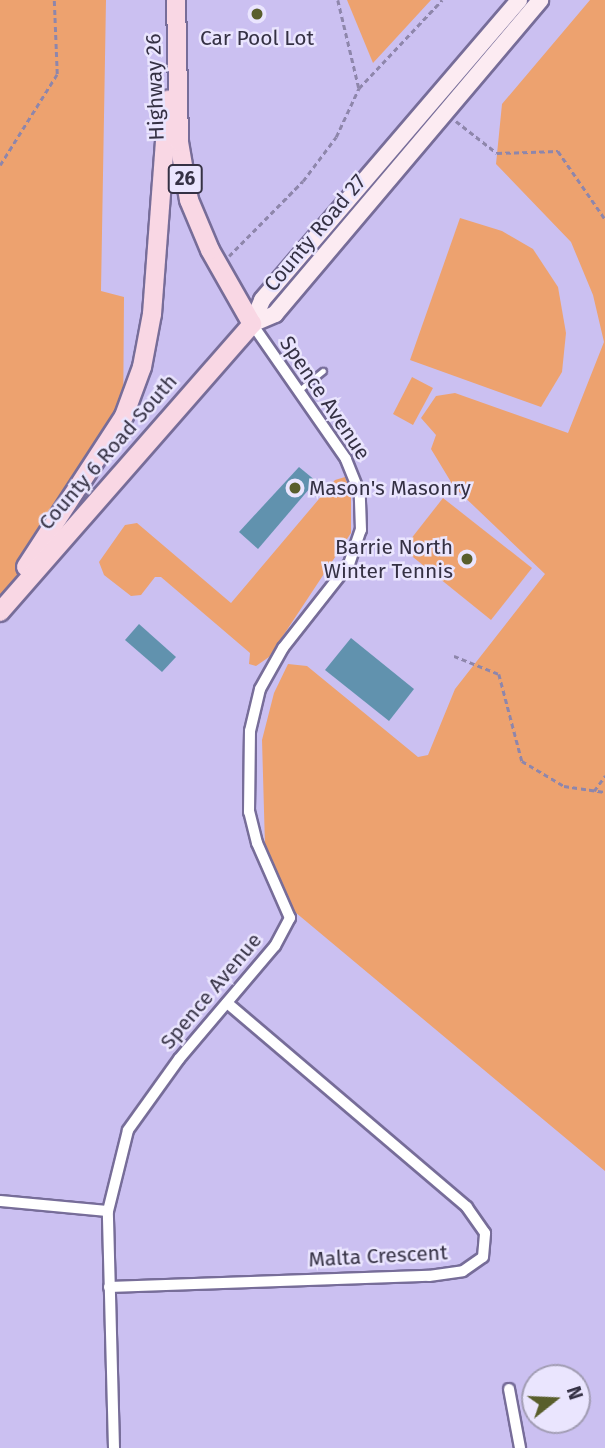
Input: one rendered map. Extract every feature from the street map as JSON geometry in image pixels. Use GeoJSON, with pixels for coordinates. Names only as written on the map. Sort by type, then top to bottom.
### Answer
{"type":"FeatureCollection","features":[{"type":"Feature","properties":{"kind":"main road","name":"Highway 26"},"geometry":{"type":"LineString","coordinates":[[176,0],[179,142],[189,200],[218,264],[252,324]]}},
{"type":"Feature","properties":{"kind":"main road","name":"County Road 27"},"geometry":{"type":"LineString","coordinates":[[252,324],[262,300],[519,0]]}},
{"type":"Feature","properties":{"kind":"main road","name":"County Road 27"},"geometry":{"type":"LineString","coordinates":[[252,324],[275,314],[540,0]]}},
{"type":"Feature","properties":{"kind":"main road"},"geometry":{"type":"LineString","coordinates":[[0,606],[106,447],[124,416],[142,368],[152,314],[175,20]]}},
{"type":"Feature","properties":{"kind":"main road","name":"County 6 Road South"},"geometry":{"type":"LineString","coordinates":[[0,612],[252,324]]}},
{"type":"Feature","properties":{"kind":"street","name":"Spence Avenue"},"geometry":{"type":"LineString","coordinates":[[114,1448],[107,1211],[128,1130],[275,946],[290,918],[257,844],[249,812],[250,731],[260,688],[283,648],[349,564],[361,530],[355,475],[252,324]]}},
{"type":"Feature","properties":{"kind":"street","name":"Malta Crescent"},"geometry":{"type":"LineString","coordinates":[[109,1287],[429,1276],[463,1271],[483,1257],[485,1233],[467,1207],[227,1003]]}},
{"type":"Feature","properties":{"kind":"street"},"geometry":{"type":"LineString","coordinates":[[0,1201],[107,1211]]}},
{"type":"Feature","properties":{"kind":"street"},"geometry":{"type":"LineString","coordinates":[[509,1389],[520,1448]]}},
{"type":"Feature","properties":{"kind":"lane"},"geometry":{"type":"LineString","coordinates":[[298,390],[323,371]]}},
{"type":"Feature","properties":{"kind":"path"},"geometry":{"type":"LineString","coordinates":[[0,164],[57,74],[54,0]]}},
{"type":"Feature","properties":{"kind":"path"},"geometry":{"type":"LineString","coordinates":[[338,0],[359,88]]}},
{"type":"Feature","properties":{"kind":"path"},"geometry":{"type":"LineString","coordinates":[[218,264],[303,181],[336,137],[359,88],[442,0]]}},
{"type":"Feature","properties":{"kind":"path"},"geometry":{"type":"LineString","coordinates":[[444,111],[497,153],[558,150],[605,219]]}},
{"type":"Feature","properties":{"kind":"path"},"geometry":{"type":"LineString","coordinates":[[454,656],[499,674],[522,761],[564,786],[605,792]]}},
{"type":"Feature","properties":{"kind":"path"},"geometry":{"type":"LineString","coordinates":[[594,791],[605,776]]}},
{"type":"Feature","properties":{"kind":"shaded area"},"geometry":{"type":"Polygon","coordinates":[[[0,0],[106,0],[101,291],[124,297],[123,434],[97,479],[11,594],[0,594],[0,0]]]}},
{"type":"Feature","properties":{"kind":"shaded area"},"geometry":{"type":"Polygon","coordinates":[[[347,0],[431,0],[373,63],[347,0]]]}},
{"type":"Feature","properties":{"kind":"shaded area"},"geometry":{"type":"Polygon","coordinates":[[[590,0],[605,0],[605,1171],[289,907],[265,846],[262,740],[274,693],[288,664],[307,666],[418,757],[428,755],[455,689],[545,574],[454,487],[431,449],[436,435],[421,418],[436,396],[455,393],[568,433],[604,342],[593,295],[571,242],[496,164],[502,104],[590,0]]]}},
{"type":"Feature","properties":{"kind":"shaded area"},"geometry":{"type":"Polygon","coordinates":[[[460,218],[502,231],[533,249],[558,287],[566,333],[562,372],[541,407],[410,360],[460,218]]]}},
{"type":"Feature","properties":{"kind":"shaded area"},"geometry":{"type":"Polygon","coordinates":[[[412,377],[433,388],[413,425],[393,414],[412,377]]]}},
{"type":"Feature","properties":{"kind":"shaded area"},"geometry":{"type":"Polygon","coordinates":[[[345,477],[351,493],[351,533],[269,657],[256,666],[249,664],[250,653],[161,577],[155,577],[141,595],[131,596],[104,575],[99,562],[125,525],[137,523],[231,603],[335,480],[345,477]]]}},
{"type":"Feature","properties":{"kind":"shaded area","name":"Barrie North Winter Tennis"},"geometry":{"type":"Polygon","coordinates":[[[443,498],[532,568],[491,620],[403,549],[443,498]]]}},
{"type":"Feature","properties":{"kind":"building"},"geometry":{"type":"Polygon","coordinates":[[[299,467],[316,481],[258,549],[239,532],[299,467]]]}},
{"type":"Feature","properties":{"kind":"building"},"geometry":{"type":"Polygon","coordinates":[[[139,624],[176,657],[162,672],[125,640],[139,624]]]}},
{"type":"Feature","properties":{"kind":"building"},"geometry":{"type":"Polygon","coordinates":[[[351,638],[414,689],[389,721],[325,670],[351,638]]]}},
{"type":"Feature","properties":{"kind":"place","name":"Car Pool Lot"},"geometry":{"type":"Point","coordinates":[257,14]}},
{"type":"Feature","properties":{"kind":"place","name":"Mason's Masonry"},"geometry":{"type":"Point","coordinates":[295,488]}},
{"type":"Feature","properties":{"kind":"place","name":"Barrie North Winter Tennis"},"geometry":{"type":"Point","coordinates":[467,559]}}]}
